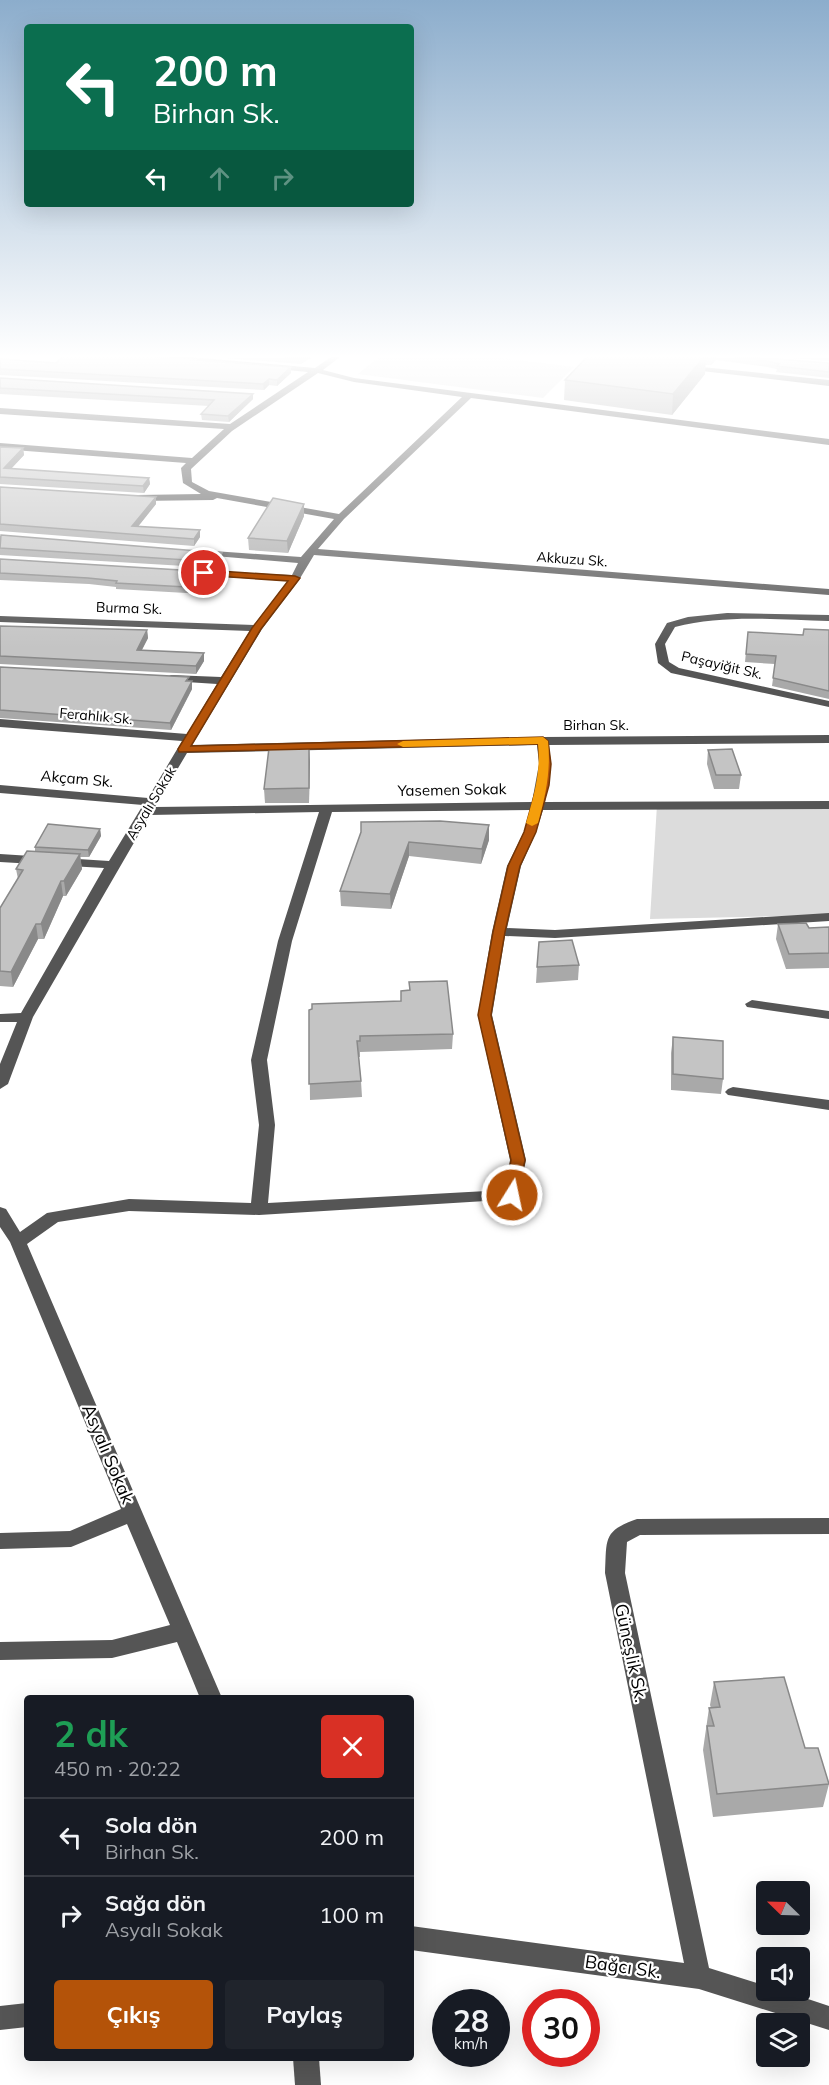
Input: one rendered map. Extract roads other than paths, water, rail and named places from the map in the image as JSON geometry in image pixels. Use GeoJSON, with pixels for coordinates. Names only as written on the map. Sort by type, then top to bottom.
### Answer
{"type":"FeatureCollection","features":[{"type":"Feature","properties":{"kind":"street"},"geometry":{"type":"LineString","coordinates":[[107,454],[194,461]]}},
{"type":"Feature","properties":{"kind":"street"},"geometry":{"type":"LineString","coordinates":[[202,454],[186,468],[188,483],[206,493],[341,517]]}},
{"type":"Feature","properties":{"kind":"street","name":"Asyalı Sokak"},"geometry":{"type":"LineString","coordinates":[[0,1084],[26,1017],[113,865],[257,628],[309,556],[341,517],[407,454]]}},
{"type":"Feature","properties":{"kind":"street"},"geometry":{"type":"LineString","coordinates":[[131,497],[226,497]]}},
{"type":"Feature","properties":{"kind":"street","name":"Akkuzu Sk."},"geometry":{"type":"LineString","coordinates":[[187,550],[309,556],[829,592]]}},
{"type":"Feature","properties":{"kind":"street"},"geometry":{"type":"LineString","coordinates":[[177,571],[295,578]]}},
{"type":"Feature","properties":{"kind":"street","name":"Paşayiğit Sk."},"geometry":{"type":"LineString","coordinates":[[829,618],[704,618],[671,625],[660,644],[664,663],[675,670],[829,704]]}},
{"type":"Feature","properties":{"kind":"street","name":"Burma Sk."},"geometry":{"type":"LineString","coordinates":[[0,619],[257,628]]}},
{"type":"Feature","properties":{"kind":"street"},"geometry":{"type":"LineString","coordinates":[[154,677],[225,681]]}},
{"type":"Feature","properties":{"kind":"street","name":"Ferahlık Sk."},"geometry":{"type":"LineString","coordinates":[[0,723],[186,744]]}},
{"type":"Feature","properties":{"kind":"street","name":"Birhan Sk."},"geometry":{"type":"LineString","coordinates":[[186,744],[829,739]]}},
{"type":"Feature","properties":{"kind":"street"},"geometry":{"type":"LineString","coordinates":[[18,1242],[53,1217],[129,1205],[259,1209],[512,1195],[518,1160],[484,1015],[514,866],[530,832],[543,785],[545,764],[543,741]]}},
{"type":"Feature","properties":{"kind":"street","name":"Akçam Sk."},"geometry":{"type":"LineString","coordinates":[[0,789],[149,807]]}},
{"type":"Feature","properties":{"kind":"street","name":"Yasemen Sokak"},"geometry":{"type":"LineString","coordinates":[[149,807],[326,809],[829,805]]}},
{"type":"Feature","properties":{"kind":"street"},"geometry":{"type":"LineString","coordinates":[[259,1209],[267,1125],[259,1060],[285,941],[326,809]]}},
{"type":"Feature","properties":{"kind":"street"},"geometry":{"type":"LineString","coordinates":[[0,858],[113,865]]}},
{"type":"Feature","properties":{"kind":"street"},"geometry":{"type":"LineString","coordinates":[[499,932],[555,934],[829,917]]}},
{"type":"Feature","properties":{"kind":"street"},"geometry":{"type":"LineString","coordinates":[[752,1004],[829,1014]]}},
{"type":"Feature","properties":{"kind":"street"},"geometry":{"type":"LineString","coordinates":[[0,1018],[26,1017]]}},
{"type":"Feature","properties":{"kind":"street"},"geometry":{"type":"LineString","coordinates":[[733,1092],[829,1105]]}},
{"type":"Feature","properties":{"kind":"street","name":"Asyalı Sokak"},"geometry":{"type":"LineString","coordinates":[[0,1214],[18,1242],[210,1695]]}},
{"type":"Feature","properties":{"kind":"street"},"geometry":{"type":"LineString","coordinates":[[0,1541],[71,1539],[133,1513]]}},
{"type":"Feature","properties":{"kind":"street","name":"Güneşlik Sk."},"geometry":{"type":"LineString","coordinates":[[699,1977],[615,1574],[617,1538],[637,1527],[829,1526]]}},
{"type":"Feature","properties":{"kind":"street"},"geometry":{"type":"LineString","coordinates":[[0,1651],[112,1649],[183,1631]]}},
{"type":"Feature","properties":{"kind":"street","name":"Bağcı Sk."},"geometry":{"type":"LineString","coordinates":[[414,1938],[699,1977],[829,2019]]}},
{"type":"Feature","properties":{"kind":"street"},"geometry":{"type":"LineString","coordinates":[[0,2018],[24,2015]]}},
{"type":"Feature","properties":{"kind":"street"},"geometry":{"type":"LineString","coordinates":[[306,2061],[308,2085]]}}]}
